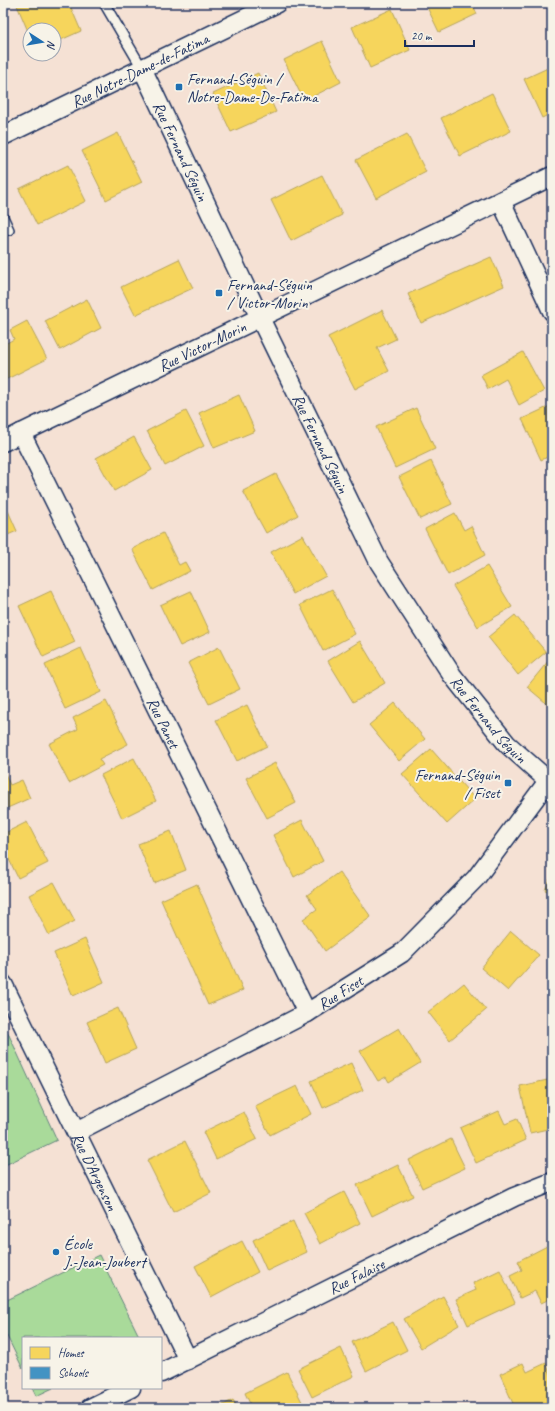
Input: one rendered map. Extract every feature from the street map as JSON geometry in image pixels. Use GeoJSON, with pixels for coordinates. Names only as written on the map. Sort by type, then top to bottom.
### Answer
{"type":"FeatureCollection","features":[{"type":"Feature","properties":{"kind":"street","name":"Rue Notre-Dame-de-Fatima"},"geometry":{"type":"LineString","coordinates":[[3,136],[276,3]]}},
{"type":"Feature","properties":{"kind":"street","name":"Rue Fernand Séguin"},"geometry":{"type":"LineString","coordinates":[[142,68],[260,318],[379,562],[452,674],[507,744],[550,783]]}},
{"type":"Feature","properties":{"kind":"street","name":"Rue Victor-Morin"},"geometry":{"type":"LineString","coordinates":[[3,442],[552,176]]}},
{"type":"Feature","properties":{"kind":"street"},"geometry":{"type":"LineString","coordinates":[[501,201],[552,311]]}},
{"type":"Feature","properties":{"kind":"street","name":"Rue Panet"},"geometry":{"type":"LineString","coordinates":[[22,433],[307,1013]]}},
{"type":"Feature","properties":{"kind":"street","name":"Rue Fiset"},"geometry":{"type":"LineString","coordinates":[[76,1132],[307,1013],[402,953],[476,878],[550,783]]}},
{"type":"Feature","properties":{"kind":"street","name":"Rue D'Argenson"},"geometry":{"type":"LineString","coordinates":[[3,984],[188,1360]]}},
{"type":"Feature","properties":{"kind":"street","name":"Rue Falaise"},"geometry":{"type":"LineString","coordinates":[[162,1373],[507,1201],[552,1182]]}},
{"type":"Feature","properties":{"kind":"street"},"geometry":{"type":"LineString","coordinates":[[90,1408],[129,1389]]}},
{"type":"Feature","properties":{"kind":"lane"},"geometry":{"type":"LineString","coordinates":[[104,3],[142,68]]}},
{"type":"Feature","properties":{"kind":"lane"},"geometry":{"type":"LineString","coordinates":[[3,217],[9,230]]}},
{"type":"Feature","properties":{"kind":"green space"},"geometry":{"type":"Polygon","coordinates":[[[3,1022],[57,1140],[3,1166],[3,1022]]]}},
{"type":"Feature","properties":{"kind":"green space"},"geometry":{"type":"Polygon","coordinates":[[[99,1255],[140,1337],[22,1337],[22,1367],[3,1328],[3,1302],[99,1255]]]}},
{"type":"Feature","properties":{"kind":"green space"},"geometry":{"type":"Polygon","coordinates":[[[32,1389],[51,1389],[36,1396],[32,1389]]]}},
{"type":"Feature","properties":{"kind":"building: Homes"},"geometry":{"type":"Polygon","coordinates":[[[16,3],[69,3],[81,31],[62,39],[62,22],[24,22],[16,3]]]}},
{"type":"Feature","properties":{"kind":"building: Homes"},"geometry":{"type":"Polygon","coordinates":[[[425,3],[472,3],[477,14],[439,32],[425,3]]]}},
{"type":"Feature","properties":{"kind":"building: Homes"},"geometry":{"type":"Polygon","coordinates":[[[392,9],[410,50],[370,68],[352,27],[392,9]]]}},
{"type":"Feature","properties":{"kind":"building: Homes"},"geometry":{"type":"Polygon","coordinates":[[[322,41],[341,82],[304,101],[284,60],[322,41]]]}},
{"type":"Feature","properties":{"kind":"building: Homes"},"geometry":{"type":"Polygon","coordinates":[[[552,66],[552,113],[542,118],[524,79],[552,66]]]}},
{"type":"Feature","properties":{"kind":"building: Homes"},"geometry":{"type":"Polygon","coordinates":[[[258,73],[276,112],[231,132],[213,94],[258,73]]]}},
{"type":"Feature","properties":{"kind":"building: Homes"},"geometry":{"type":"Polygon","coordinates":[[[492,93],[511,131],[460,156],[441,118],[492,93]]]}},
{"type":"Feature","properties":{"kind":"building: Homes"},"geometry":{"type":"Polygon","coordinates":[[[118,133],[142,182],[106,200],[82,151],[118,133]]]}},
{"type":"Feature","properties":{"kind":"building: Homes"},"geometry":{"type":"Polygon","coordinates":[[[407,134],[426,172],[376,198],[356,160],[407,134]]]}},
{"type":"Feature","properties":{"kind":"building: Homes"},"geometry":{"type":"Polygon","coordinates":[[[68,165],[86,201],[37,225],[19,189],[68,165]]]}},
{"type":"Feature","properties":{"kind":"building: Homes"},"geometry":{"type":"Polygon","coordinates":[[[322,175],[342,215],[291,241],[271,200],[322,175]]]}},
{"type":"Feature","properties":{"kind":"building: Homes"},"geometry":{"type":"Polygon","coordinates":[[[491,257],[504,286],[421,323],[408,294],[491,257]]]}},
{"type":"Feature","properties":{"kind":"building: Homes"},"geometry":{"type":"Polygon","coordinates":[[[179,259],[193,288],[135,315],[121,287],[179,259]]]}},
{"type":"Feature","properties":{"kind":"building: Homes"},"geometry":{"type":"Polygon","coordinates":[[[87,299],[101,328],[60,350],[45,321],[87,299]]]}},
{"type":"Feature","properties":{"kind":"building: Homes"},"geometry":{"type":"Polygon","coordinates":[[[382,310],[396,339],[377,348],[389,371],[355,389],[328,337],[382,310]]]}},
{"type":"Feature","properties":{"kind":"building: Homes"},"geometry":{"type":"Polygon","coordinates":[[[27,321],[47,359],[5,380],[3,376],[3,345],[14,339],[10,330],[27,321]]]}},
{"type":"Feature","properties":{"kind":"building: Homes"},"geometry":{"type":"Polygon","coordinates":[[[523,352],[544,391],[519,405],[506,379],[488,389],[481,375],[523,352]]]}},
{"type":"Feature","properties":{"kind":"building: Homes"},"geometry":{"type":"Polygon","coordinates":[[[239,395],[255,431],[214,448],[199,413],[239,395]]]}},
{"type":"Feature","properties":{"kind":"building: Homes"},"geometry":{"type":"Polygon","coordinates":[[[552,405],[552,455],[541,460],[522,419],[552,405]]]}},
{"type":"Feature","properties":{"kind":"building: Homes"},"geometry":{"type":"Polygon","coordinates":[[[416,408],[435,449],[395,468],[376,427],[416,408]]]}},
{"type":"Feature","properties":{"kind":"building: Homes"},"geometry":{"type":"Polygon","coordinates":[[[186,411],[204,446],[165,466],[147,431],[186,411]]]}},
{"type":"Feature","properties":{"kind":"building: Homes"},"geometry":{"type":"Polygon","coordinates":[[[134,437],[152,470],[114,491],[96,458],[134,437]]]}},
{"type":"Feature","properties":{"kind":"building: Homes"},"geometry":{"type":"Polygon","coordinates":[[[431,461],[452,504],[420,519],[399,477],[431,461]]]}},
{"type":"Feature","properties":{"kind":"building: Homes"},"geometry":{"type":"Polygon","coordinates":[[[552,464],[552,474],[548,466],[552,464]]]}},
{"type":"Feature","properties":{"kind":"building: Homes"},"geometry":{"type":"Polygon","coordinates":[[[276,474],[298,515],[266,533],[243,491],[276,474]]]}},
{"type":"Feature","properties":{"kind":"building: Homes"},"geometry":{"type":"Polygon","coordinates":[[[5,504],[17,531],[3,537],[3,505],[5,504]]]}},
{"type":"Feature","properties":{"kind":"building: Homes"},"geometry":{"type":"Polygon","coordinates":[[[455,513],[464,530],[471,526],[485,555],[448,575],[425,529],[455,513]]]}},
{"type":"Feature","properties":{"kind":"building: Homes"},"geometry":{"type":"Polygon","coordinates":[[[163,533],[179,565],[185,562],[190,571],[153,590],[132,549],[163,533]]]}},
{"type":"Feature","properties":{"kind":"building: Homes"},"geometry":{"type":"Polygon","coordinates":[[[303,535],[326,576],[293,594],[271,552],[303,535]]]}},
{"type":"Feature","properties":{"kind":"building: Homes"},"geometry":{"type":"Polygon","coordinates":[[[487,566],[512,607],[478,627],[453,586],[487,566]]]}},
{"type":"Feature","properties":{"kind":"building: Homes"},"geometry":{"type":"Polygon","coordinates":[[[332,589],[355,634],[323,651],[300,605],[332,589]]]}},
{"type":"Feature","properties":{"kind":"building: Homes"},"geometry":{"type":"Polygon","coordinates":[[[51,591],[75,642],[43,657],[19,606],[51,591]]]}},
{"type":"Feature","properties":{"kind":"building: Homes"},"geometry":{"type":"Polygon","coordinates":[[[191,591],[210,632],[180,646],[160,605],[191,591]]]}},
{"type":"Feature","properties":{"kind":"building: Homes"},"geometry":{"type":"Polygon","coordinates":[[[515,615],[546,652],[518,675],[488,637],[515,615]]]}},
{"type":"Feature","properties":{"kind":"building: Homes"},"geometry":{"type":"Polygon","coordinates":[[[360,641],[385,683],[353,702],[328,661],[360,641]]]}},
{"type":"Feature","properties":{"kind":"building: Homes"},"geometry":{"type":"Polygon","coordinates":[[[219,647],[240,689],[209,704],[188,663],[219,647]]]}},
{"type":"Feature","properties":{"kind":"building: Homes"},"geometry":{"type":"Polygon","coordinates":[[[81,648],[101,692],[65,709],[45,665],[81,648]]]}},
{"type":"Feature","properties":{"kind":"building: Homes"},"geometry":{"type":"Polygon","coordinates":[[[549,660],[552,662],[552,708],[527,687],[549,660]]]}},
{"type":"Feature","properties":{"kind":"building: Homes"},"geometry":{"type":"Polygon","coordinates":[[[106,701],[128,744],[99,759],[103,765],[69,783],[49,744],[78,729],[73,718],[106,701]]]}},
{"type":"Feature","properties":{"kind":"building: Homes"},"geometry":{"type":"Polygon","coordinates":[[[395,703],[425,739],[399,761],[369,725],[395,703]]]}},
{"type":"Feature","properties":{"kind":"building: Homes"},"geometry":{"type":"Polygon","coordinates":[[[247,705],[267,746],[237,761],[216,720],[247,705]]]}},
{"type":"Feature","properties":{"kind":"building: Homes"},"geometry":{"type":"Polygon","coordinates":[[[431,749],[475,799],[447,824],[402,774],[431,749]]]}},
{"type":"Feature","properties":{"kind":"building: Homes"},"geometry":{"type":"Polygon","coordinates":[[[134,758],[156,801],[122,818],[101,775],[134,758]]]}},
{"type":"Feature","properties":{"kind":"building: Homes"},"geometry":{"type":"Polygon","coordinates":[[[275,763],[296,803],[267,818],[246,778],[275,763]]]}},
{"type":"Feature","properties":{"kind":"building: Homes"},"geometry":{"type":"Polygon","coordinates":[[[3,769],[10,785],[22,780],[30,798],[3,810],[3,769]]]}},
{"type":"Feature","properties":{"kind":"building: Homes"},"geometry":{"type":"Polygon","coordinates":[[[302,820],[323,861],[294,877],[273,835],[302,820]]]}},
{"type":"Feature","properties":{"kind":"building: Homes"},"geometry":{"type":"Polygon","coordinates":[[[27,822],[48,863],[18,878],[3,847],[3,834],[27,822]]]}},
{"type":"Feature","properties":{"kind":"building: Homes"},"geometry":{"type":"Polygon","coordinates":[[[171,831],[186,870],[154,883],[138,844],[171,831]]]}},
{"type":"Feature","properties":{"kind":"building: Homes"},"geometry":{"type":"Polygon","coordinates":[[[339,872],[371,917],[325,951],[303,919],[317,909],[307,895],[339,872]]]}},
{"type":"Feature","properties":{"kind":"building: Homes"},"geometry":{"type":"Polygon","coordinates":[[[552,875],[552,893],[545,890],[552,875]]]}},
{"type":"Feature","properties":{"kind":"building: Homes"},"geometry":{"type":"Polygon","coordinates":[[[54,882],[75,921],[49,935],[29,895],[54,882]]]}},
{"type":"Feature","properties":{"kind":"building: Homes"},"geometry":{"type":"Polygon","coordinates":[[[197,884],[243,990],[208,1005],[161,900],[197,884]]]}},
{"type":"Feature","properties":{"kind":"building: Homes"},"geometry":{"type":"Polygon","coordinates":[[[511,931],[539,955],[508,991],[481,968],[511,931]]]}},
{"type":"Feature","properties":{"kind":"building: Homes"},"geometry":{"type":"Polygon","coordinates":[[[85,939],[104,982],[73,996],[54,953],[85,939]]]}},
{"type":"Feature","properties":{"kind":"building: Homes"},"geometry":{"type":"Polygon","coordinates":[[[464,983],[486,1010],[450,1040],[428,1012],[464,983]]]}},
{"type":"Feature","properties":{"kind":"building: Homes"},"geometry":{"type":"Polygon","coordinates":[[[118,1008],[136,1049],[105,1063],[87,1022],[118,1008]]]}},
{"type":"Feature","properties":{"kind":"building: Homes"},"geometry":{"type":"Polygon","coordinates":[[[399,1028],[420,1063],[389,1082],[386,1077],[378,1081],[360,1051],[399,1028]]]}},
{"type":"Feature","properties":{"kind":"building: Homes"},"geometry":{"type":"Polygon","coordinates":[[[351,1063],[363,1090],[323,1108],[311,1081],[351,1063]]]}},
{"type":"Feature","properties":{"kind":"building: Homes"},"geometry":{"type":"Polygon","coordinates":[[[552,1079],[552,1128],[530,1133],[520,1086],[552,1079]]]}},
{"type":"Feature","properties":{"kind":"building: Homes"},"geometry":{"type":"Polygon","coordinates":[[[297,1086],[311,1114],[270,1135],[255,1106],[297,1086]]]}},
{"type":"Feature","properties":{"kind":"building: Homes"},"geometry":{"type":"Polygon","coordinates":[[[499,1111],[505,1124],[517,1119],[526,1140],[476,1163],[460,1128],[499,1111]]]}},
{"type":"Feature","properties":{"kind":"building: Homes"},"geometry":{"type":"Polygon","coordinates":[[[244,1112],[257,1139],[216,1159],[203,1132],[244,1112]]]}},
{"type":"Feature","properties":{"kind":"building: Homes"},"geometry":{"type":"Polygon","coordinates":[[[451,1139],[465,1168],[422,1188],[409,1160],[451,1139]]]}},
{"type":"Feature","properties":{"kind":"building: Homes"},"geometry":{"type":"Polygon","coordinates":[[[185,1141],[211,1193],[173,1212],[147,1160],[185,1141]]]}},
{"type":"Feature","properties":{"kind":"building: Homes"},"geometry":{"type":"Polygon","coordinates":[[[398,1165],[413,1196],[372,1216],[357,1185],[398,1165]]]}},
{"type":"Feature","properties":{"kind":"building: Homes"},"geometry":{"type":"Polygon","coordinates":[[[344,1192],[360,1223],[320,1244],[304,1213],[344,1192]]]}},
{"type":"Feature","properties":{"kind":"building: Homes"},"geometry":{"type":"Polygon","coordinates":[[[293,1221],[307,1252],[267,1271],[253,1240],[293,1221]]]}},
{"type":"Feature","properties":{"kind":"building: Homes"},"geometry":{"type":"Polygon","coordinates":[[[242,1241],[258,1272],[211,1297],[195,1266],[242,1241]]]}},
{"type":"Feature","properties":{"kind":"building: Homes"},"geometry":{"type":"Polygon","coordinates":[[[549,1245],[552,1250],[552,1298],[541,1303],[535,1291],[520,1298],[510,1276],[522,1270],[518,1261],[549,1245]]]}},
{"type":"Feature","properties":{"kind":"building: Homes"},"geometry":{"type":"Polygon","coordinates":[[[500,1270],[515,1303],[468,1325],[456,1299],[476,1290],[473,1283],[500,1270]]]}},
{"type":"Feature","properties":{"kind":"building: Homes"},"geometry":{"type":"Polygon","coordinates":[[[443,1296],[459,1325],[421,1348],[404,1319],[443,1296]]]}},
{"type":"Feature","properties":{"kind":"building: Homes"},"geometry":{"type":"Polygon","coordinates":[[[393,1322],[407,1350],[366,1371],[352,1342],[393,1322]]]}},
{"type":"Feature","properties":{"kind":"building: Homes"},"geometry":{"type":"Polygon","coordinates":[[[341,1348],[354,1376],[312,1397],[298,1369],[341,1348]]]}},
{"type":"Feature","properties":{"kind":"building: Homes"},"geometry":{"type":"Polygon","coordinates":[[[523,1363],[527,1372],[546,1363],[552,1378],[552,1408],[515,1408],[500,1374],[523,1363]]]}},
{"type":"Feature","properties":{"kind":"building: Homes"},"geometry":{"type":"Polygon","coordinates":[[[287,1372],[302,1402],[289,1408],[252,1408],[245,1393],[287,1372]]]}},
{"type":"Feature","properties":{"kind":"building: Homes"},"geometry":{"type":"Polygon","coordinates":[[[233,1400],[238,1408],[217,1408],[233,1400]]]}},
{"type":"Feature","properties":{"kind":"building: Schools"},"geometry":{"type":"Polygon","coordinates":[[[3,1359],[8,1370],[3,1372],[3,1359]]]}},
{"type":"Feature","properties":{"kind":"place","name":"Fernand-Séguin / Notre-Dame-De-Fatima"},"geometry":{"type":"Point","coordinates":[179,87]}},
{"type":"Feature","properties":{"kind":"place","name":"Fernand-Séguin / Victor-Morin"},"geometry":{"type":"Point","coordinates":[219,293]}},
{"type":"Feature","properties":{"kind":"place","name":"Fernand-Séguin / Fiset"},"geometry":{"type":"Point","coordinates":[508,783]}},
{"type":"Feature","properties":{"kind":"place","name":"École J.-Jean-Joubert"},"geometry":{"type":"Point","coordinates":[56,1252]}}]}
